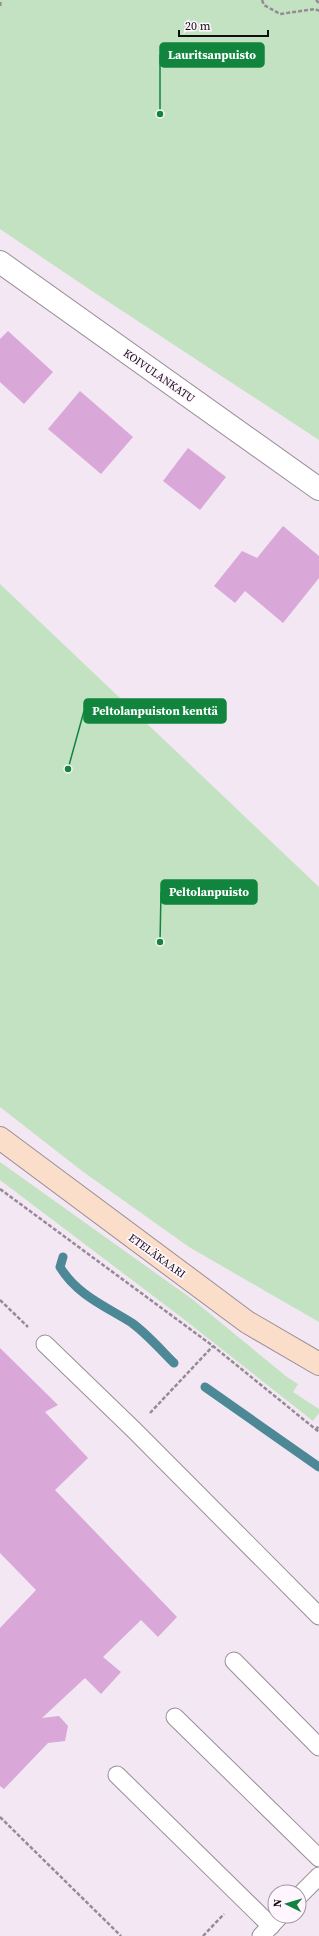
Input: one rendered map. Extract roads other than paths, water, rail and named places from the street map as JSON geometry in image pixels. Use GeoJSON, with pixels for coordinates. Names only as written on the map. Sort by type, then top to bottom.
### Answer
{"type":"FeatureCollection","features":[{"type":"Feature","properties":{"kind":"main road","name":"ETELÄKAARI"},"geometry":{"type":"LineString","coordinates":[[0,1138],[247,1322],[319,1364]]}},
{"type":"Feature","properties":{"kind":"street","name":"KOIVULANKATU"},"geometry":{"type":"LineString","coordinates":[[0,262],[319,489]]}},
{"type":"Feature","properties":{"kind":"lane"},"geometry":{"type":"LineString","coordinates":[[46,1344],[319,1616]]}},
{"type":"Feature","properties":{"kind":"lane"},"geometry":{"type":"LineString","coordinates":[[234,1661],[319,1747]]}},
{"type":"Feature","properties":{"kind":"lane"},"geometry":{"type":"LineString","coordinates":[[175,1717],[319,1858]]}},
{"type":"Feature","properties":{"kind":"lane"},"geometry":{"type":"LineString","coordinates":[[117,1775],[271,1926]]}},
{"type":"Feature","properties":{"kind":"lane"},"geometry":{"type":"LineString","coordinates":[[307,1888],[319,1876]]}},
{"type":"Feature","properties":{"kind":"waterway"},"geometry":{"type":"LineString","coordinates":[[63,1257],[60,1267],[67,1277],[83,1293],[138,1327],[174,1363]]}},
{"type":"Feature","properties":{"kind":"waterway"},"geometry":{"type":"LineString","coordinates":[[205,1387],[319,1467]]}},
{"type":"Feature","properties":{"kind":"place","name":"Lauritsanpuisto"},"geometry":{"type":"Point","coordinates":[160,114]}},
{"type":"Feature","properties":{"kind":"place","name":"Peltolanpuiston kenttä"},"geometry":{"type":"Point","coordinates":[68,769]}},
{"type":"Feature","properties":{"kind":"place","name":"Peltolanpuisto"},"geometry":{"type":"Point","coordinates":[160,942]}}]}
